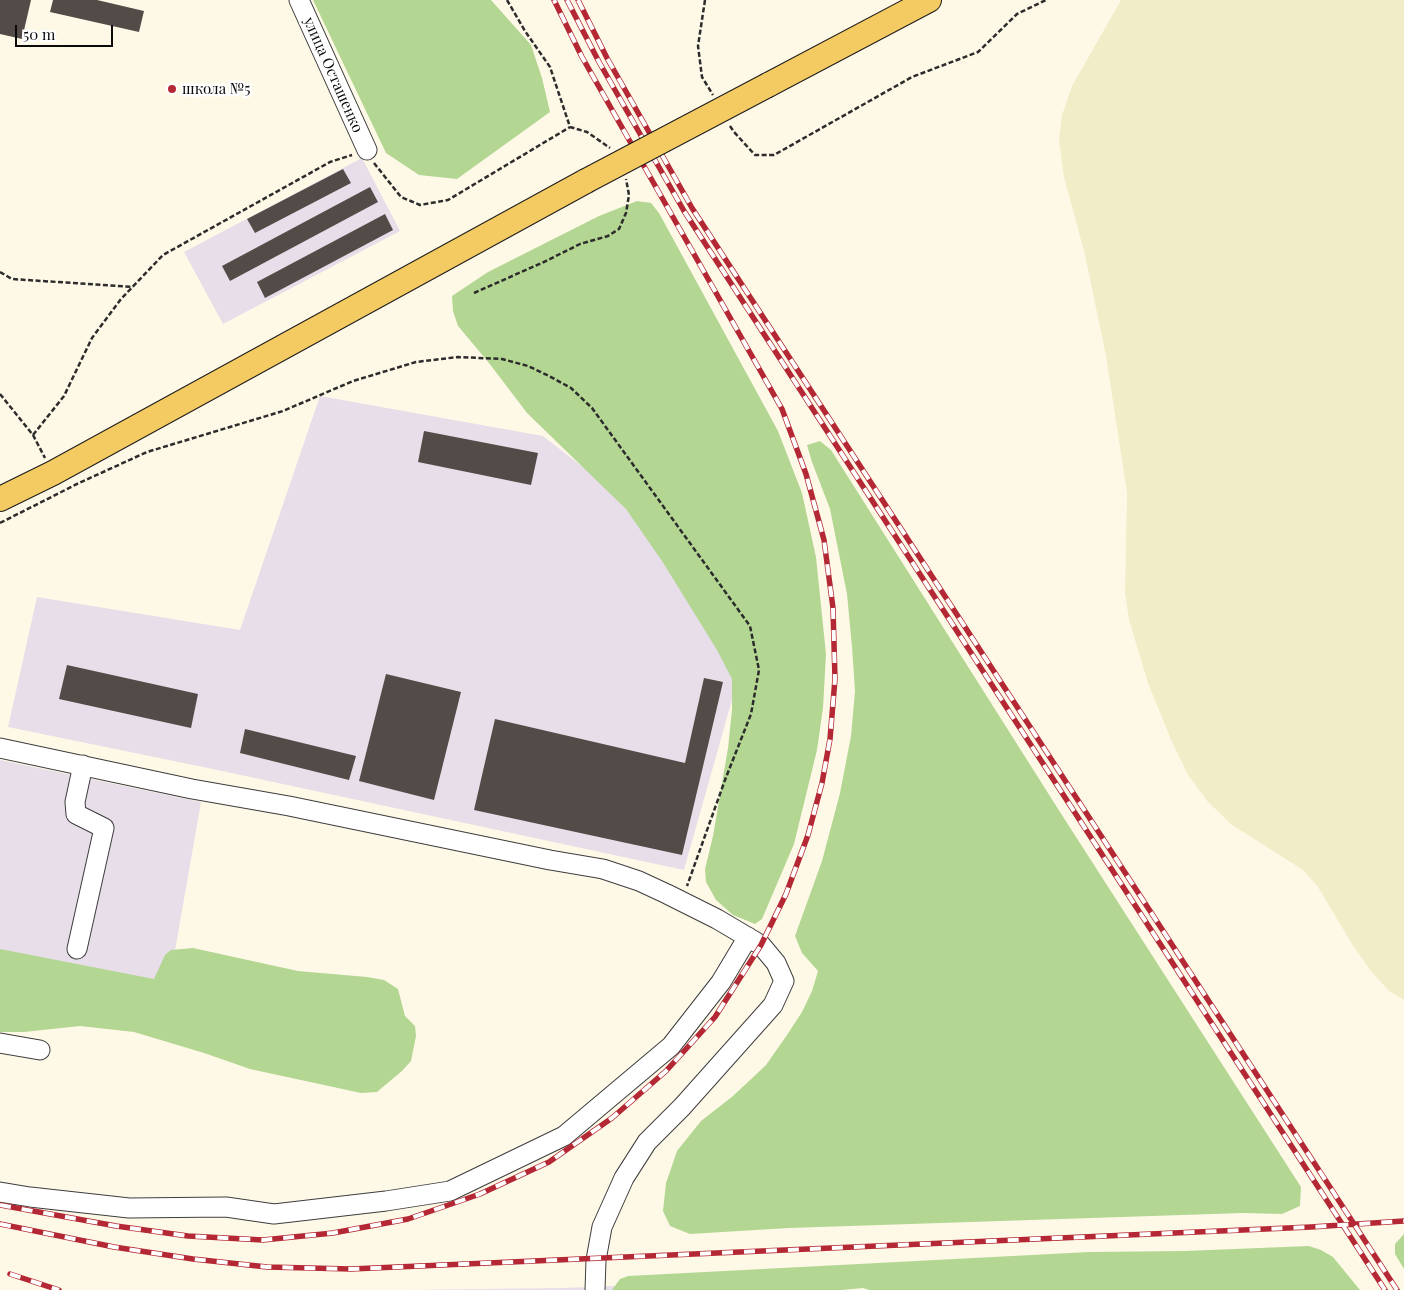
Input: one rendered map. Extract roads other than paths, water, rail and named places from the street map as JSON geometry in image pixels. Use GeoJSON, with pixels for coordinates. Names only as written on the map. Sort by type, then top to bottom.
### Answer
{"type":"FeatureCollection","features":[{"type":"Feature","properties":{"kind":"main road"},"geometry":{"type":"LineString","coordinates":[[0,500],[53,473],[586,181],[929,0]]}},
{"type":"Feature","properties":{"kind":"street","name":"улица Осташенко"},"geometry":{"type":"LineString","coordinates":[[299,0],[367,150]]}},
{"type":"Feature","properties":{"kind":"street"},"geometry":{"type":"LineString","coordinates":[[0,748],[192,789],[289,806],[550,860],[603,869],[682,902],[717,919],[761,945],[776,963],[784,981],[773,1006],[682,1107],[647,1142],[624,1178],[602,1227],[596,1260],[596,1290]]}},
{"type":"Feature","properties":{"kind":"street"},"geometry":{"type":"LineString","coordinates":[[77,949],[104,828],[76,814],[75,802],[82,765]]}},
{"type":"Feature","properties":{"kind":"street"},"geometry":{"type":"LineString","coordinates":[[0,1192],[129,1208],[226,1207],[274,1214],[386,1201],[450,1190],[564,1136],[648,1065],[670,1046],[721,982],[748,937]]}},
{"type":"Feature","properties":{"kind":"street"},"geometry":{"type":"LineString","coordinates":[[0,1043],[40,1050]]}},
{"type":"Feature","properties":{"kind":"railway"},"geometry":{"type":"LineString","coordinates":[[0,1205],[116,1226],[188,1236],[263,1240],[333,1233],[408,1219],[480,1194],[549,1162],[612,1118],[666,1071],[715,1017],[761,945],[786,894],[808,835],[822,783],[830,739],[835,679],[833,608],[824,540],[806,474],[782,409],[582,57],[554,0]]}},
{"type":"Feature","properties":{"kind":"railway"},"geometry":{"type":"LineString","coordinates":[[567,0],[599,62],[684,211],[1385,1290]]}},
{"type":"Feature","properties":{"kind":"railway"},"geometry":{"type":"LineString","coordinates":[[578,0],[607,58],[692,208],[1397,1290]]}},
{"type":"Feature","properties":{"kind":"railway"},"geometry":{"type":"LineString","coordinates":[[0,1224],[114,1247],[193,1259],[267,1267],[351,1269],[1311,1227],[1404,1221]]}},
{"type":"Feature","properties":{"kind":"railway"},"geometry":{"type":"LineString","coordinates":[[10,1274],[59,1290]]}},
{"type":"Feature","properties":{"kind":"place","name":"школа №5"},"geometry":{"type":"Point","coordinates":[172,89]}}]}
